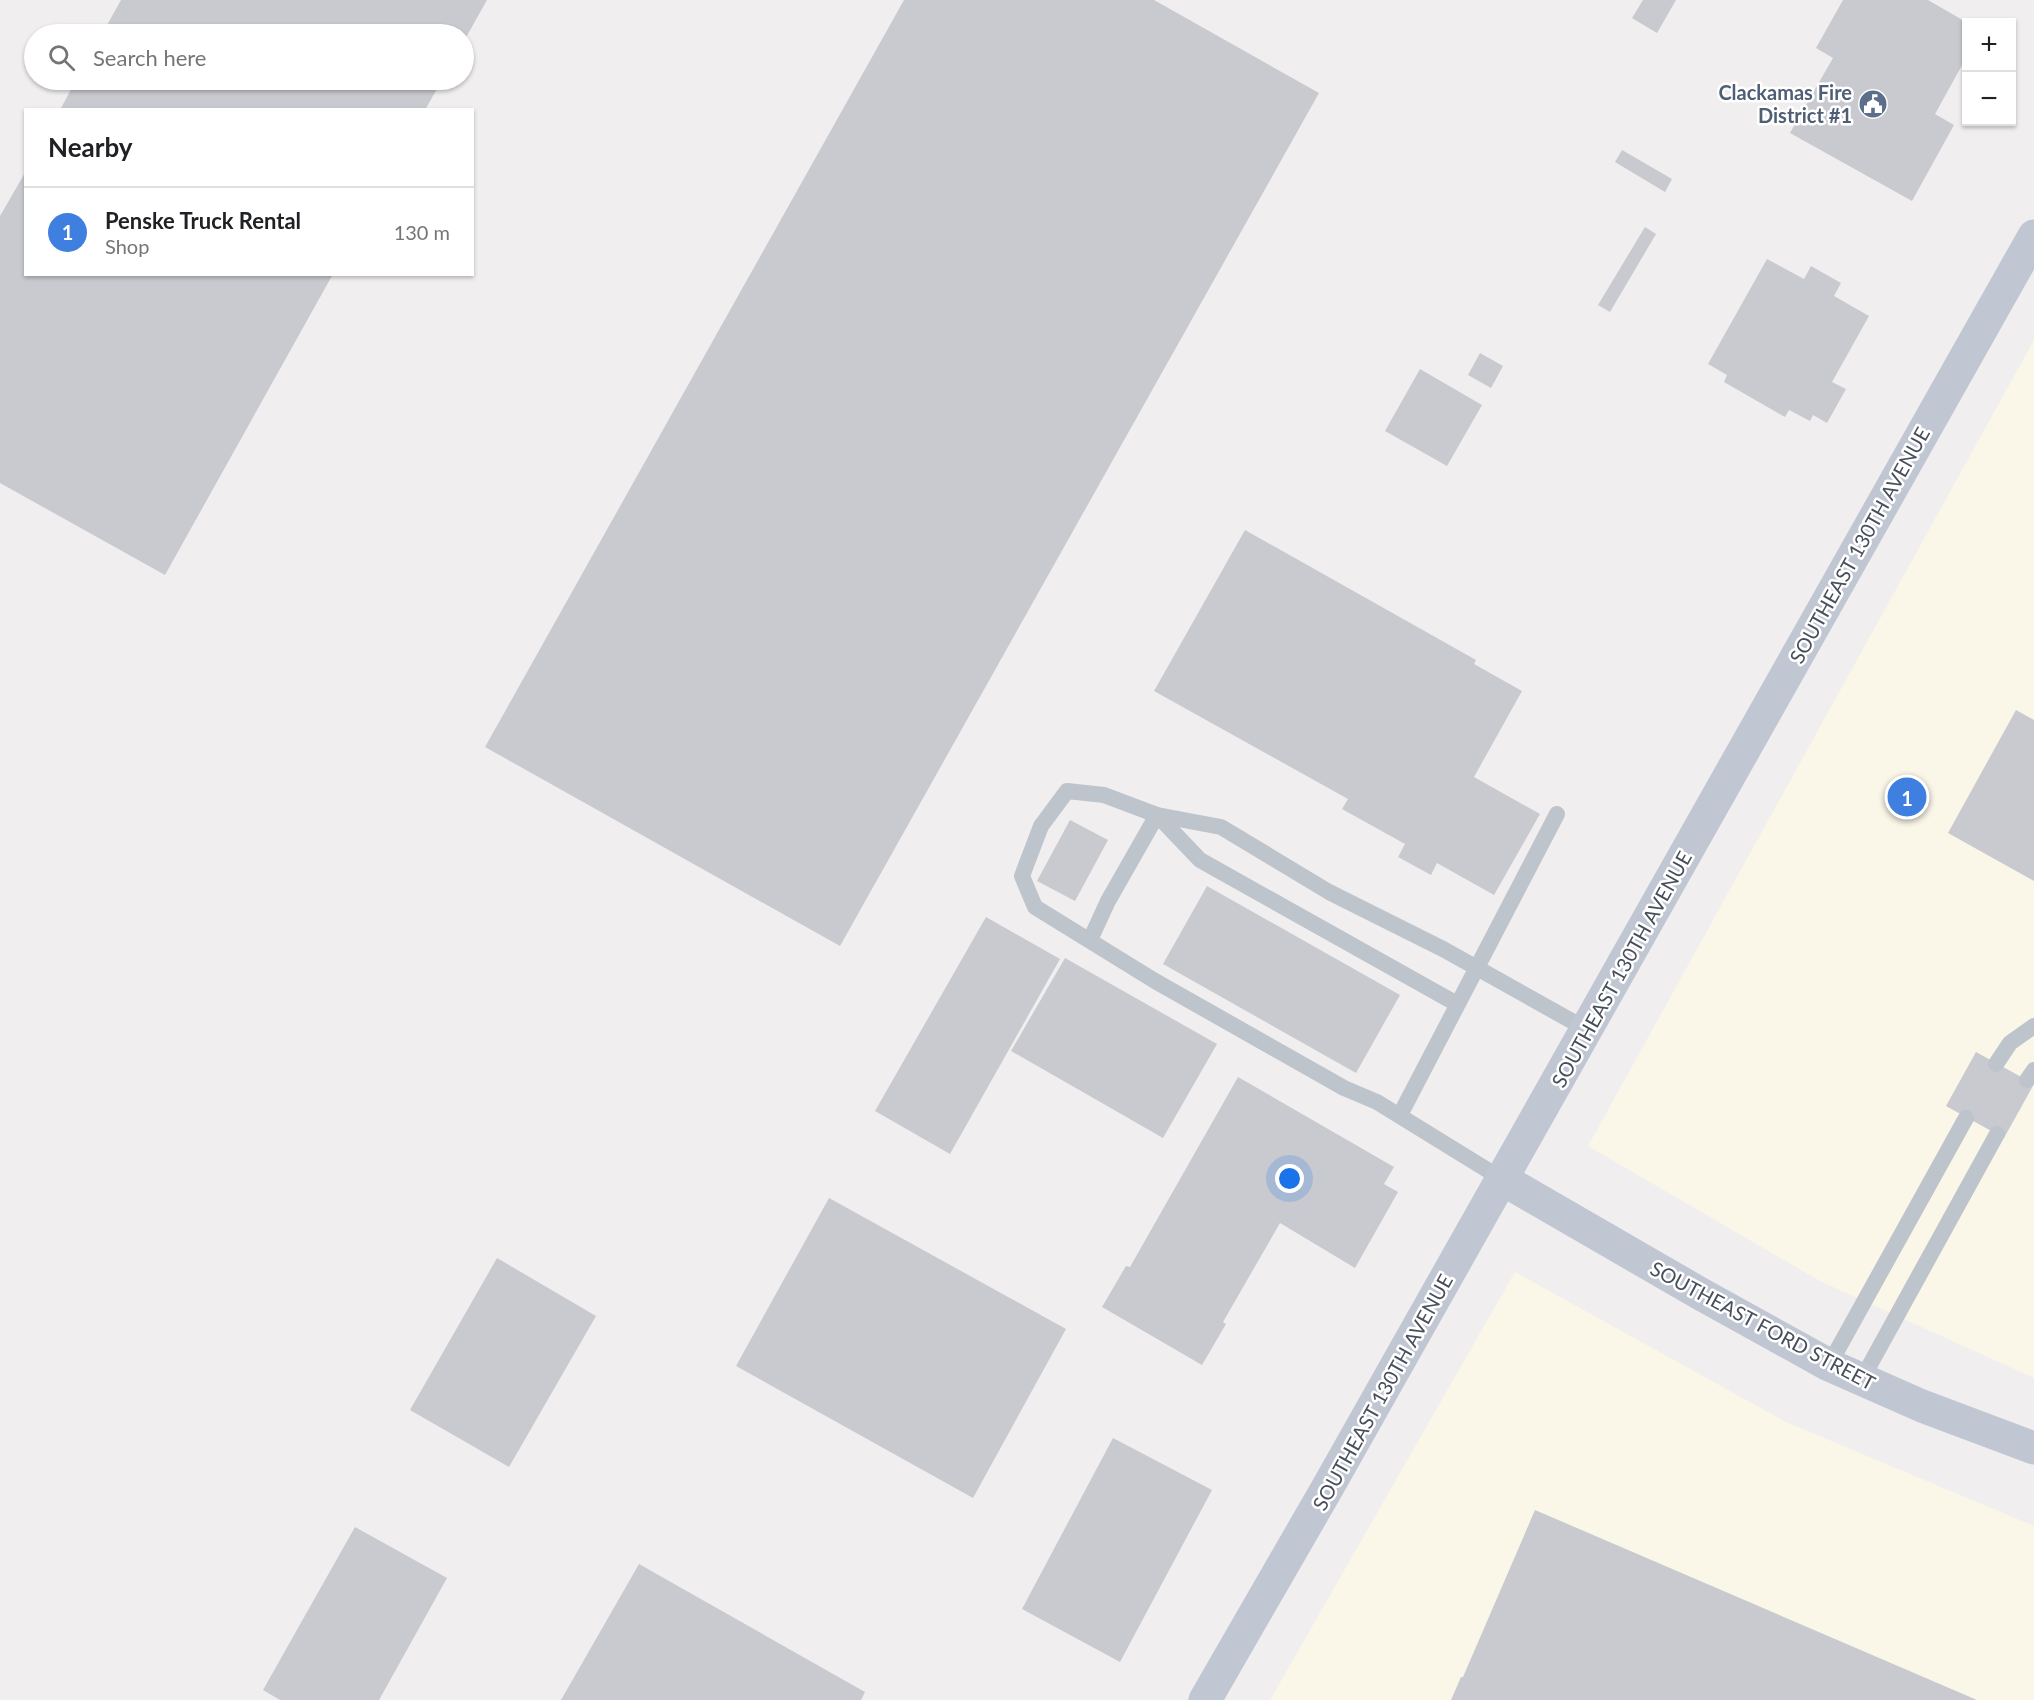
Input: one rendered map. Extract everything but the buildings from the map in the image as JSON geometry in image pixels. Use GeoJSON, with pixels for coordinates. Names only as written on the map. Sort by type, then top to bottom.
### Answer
{"type":"FeatureCollection","features":[{"type":"Feature","properties":{"kind":"street","name":"SOUTHEAST 130TH AVENUE"},"geometry":{"type":"LineString","coordinates":[[1205,1700],[1257,1612],[2034,236]]}},
{"type":"Feature","properties":{"kind":"street","name":"SOUTHEAST FORD STREET"},"geometry":{"type":"LineString","coordinates":[[1502,1179],[1698,1293],[1829,1365],[1922,1406],[2034,1448]]}},
{"type":"Feature","properties":{"kind":"lane"},"geometry":{"type":"LineString","coordinates":[[1502,1179],[1400,1115],[1344,1088],[1155,981],[1035,907],[1022,876],[1041,826],[1067,791],[1104,795],[1157,815],[1221,827],[1329,892],[1476,968],[1586,1029]]}},
{"type":"Feature","properties":{"kind":"lane"},"geometry":{"type":"LineString","coordinates":[[1400,1115],[1557,814]]}},
{"type":"Feature","properties":{"kind":"lane"},"geometry":{"type":"LineString","coordinates":[[1090,940],[1108,901],[1157,815]]}},
{"type":"Feature","properties":{"kind":"lane"},"geometry":{"type":"LineString","coordinates":[[1157,815],[1200,860],[1457,1004]]}},
{"type":"Feature","properties":{"kind":"lane"},"geometry":{"type":"LineString","coordinates":[[1996,1064],[2010,1043],[2034,1026]]}},
{"type":"Feature","properties":{"kind":"lane"},"geometry":{"type":"LineString","coordinates":[[1829,1365],[1966,1118]]}},
{"type":"Feature","properties":{"kind":"lane"},"geometry":{"type":"LineString","coordinates":[[1862,1379],[1997,1134]]}},
{"type":"Feature","properties":{"kind":"shaded area"},"geometry":{"type":"Polygon","coordinates":[[[2034,340],[2034,1378],[1820,1281],[1588,1146],[2034,340]]]}},
{"type":"Feature","properties":{"kind":"shaded area"},"geometry":{"type":"Polygon","coordinates":[[[1515,1272],[1786,1422],[2034,1526],[2034,1700],[1270,1700],[1515,1272]]]}},
{"type":"Feature","properties":{"kind":"place","name":"Clackamas Fire District #1"},"geometry":{"type":"Point","coordinates":[1873,104]}},
{"type":"Feature","properties":{"kind":"place","name":"Penske Truck Rental"},"geometry":{"type":"Point","coordinates":[1907,797]}}]}
